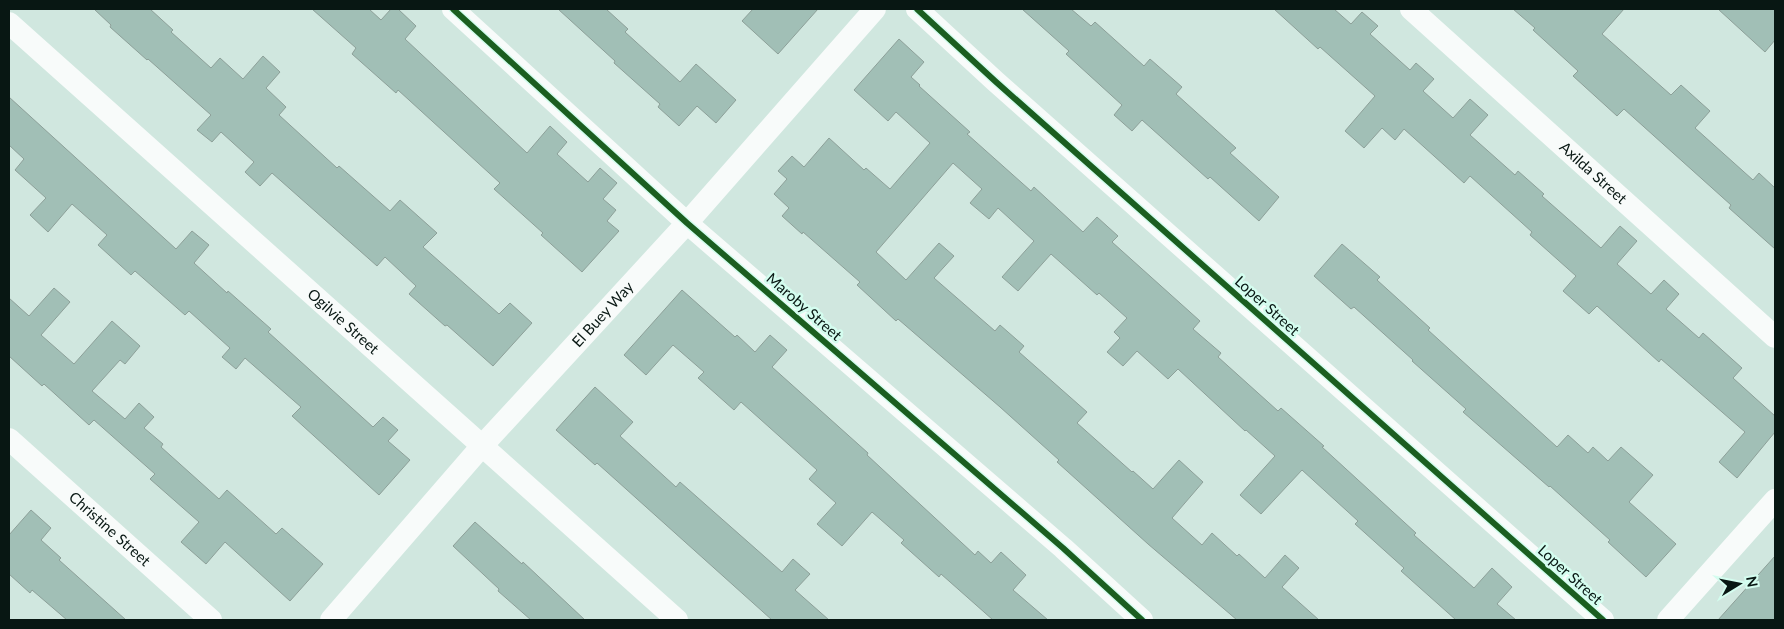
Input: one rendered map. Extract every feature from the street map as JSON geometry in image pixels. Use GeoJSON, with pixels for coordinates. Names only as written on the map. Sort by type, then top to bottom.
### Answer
{"type":"FeatureCollection","features":[{"type":"Feature","properties":{"kind":"street","name":"Maroby Street"},"geometry":{"type":"LineString","coordinates":[[453,9],[687,223],[1063,548],[1142,620]]}},
{"type":"Feature","properties":{"kind":"street","name":"El Buey Way"},"geometry":{"type":"LineString","coordinates":[[331,620],[481,447],[687,223],[875,9]]}},
{"type":"Feature","properties":{"kind":"street","name":"Loper Street"},"geometry":{"type":"LineString","coordinates":[[917,9],[995,81],[1603,620]]}},
{"type":"Feature","properties":{"kind":"street","name":"Axilda Street"},"geometry":{"type":"LineString","coordinates":[[1412,9],[1775,337]]}},
{"type":"Feature","properties":{"kind":"street","name":"Ogilvie Street"},"geometry":{"type":"LineString","coordinates":[[9,22],[676,620]]}},
{"type":"Feature","properties":{"kind":"street","name":"Christine Street"},"geometry":{"type":"LineString","coordinates":[[9,439],[211,620]]}},
{"type":"Feature","properties":{"kind":"street"},"geometry":{"type":"LineString","coordinates":[[1668,620],[1775,500]]}},
{"type":"Feature","properties":{"kind":"building"},"geometry":{"type":"Polygon","coordinates":[[[94,9],[150,9],[173,30],[171,32],[211,68],[220,58],[243,79],[263,56],[280,72],[266,88],[286,107],[279,115],[337,168],[339,166],[390,211],[400,200],[437,233],[423,247],[499,314],[510,303],[532,323],[493,366],[409,294],[416,286],[385,257],[377,266],[272,173],[260,186],[245,172],[254,162],[221,132],[212,142],[197,130],[211,115],[110,27],[111,25],[94,9]]]}},
{"type":"Feature","properties":{"kind":"building"},"geometry":{"type":"Polygon","coordinates":[[[312,9],[369,9],[381,20],[391,9],[398,9],[416,26],[405,39],[527,153],[550,126],[567,142],[557,154],[588,182],[600,168],[617,183],[603,199],[616,210],[607,221],[619,231],[582,272],[541,235],[543,233],[494,189],[500,183],[398,90],[396,93],[352,54],[356,48],[312,9]]]}},
{"type":"Feature","properties":{"kind":"building"},"geometry":{"type":"Polygon","coordinates":[[[558,9],[606,9],[628,29],[625,32],[680,82],[696,64],[736,100],[716,123],[697,106],[679,126],[658,107],[660,104],[558,9]]]}},
{"type":"Feature","properties":{"kind":"building"},"geometry":{"type":"Polygon","coordinates":[[[753,9],[818,9],[778,54],[742,21],[753,9]]]}},
{"type":"Feature","properties":{"kind":"building"},"geometry":{"type":"Polygon","coordinates":[[[1022,9],[1071,9],[1091,26],[1095,22],[1144,66],[1150,59],[1182,87],[1176,94],[1236,148],[1230,153],[1279,197],[1259,221],[1210,177],[1208,179],[1142,120],[1132,131],[1114,115],[1122,105],[1066,54],[1069,51],[1022,9]]]}},
{"type":"Feature","properties":{"kind":"building"},"geometry":{"type":"Polygon","coordinates":[[[1274,9],[1334,9],[1351,24],[1362,12],[1378,26],[1370,34],[1410,70],[1416,63],[1434,79],[1423,91],[1453,118],[1470,99],[1488,115],[1470,135],[1515,175],[1518,171],[1544,194],[1542,196],[1601,248],[1620,226],[1637,241],[1617,264],[1651,294],[1664,280],[1679,294],[1666,309],[1699,338],[1703,333],[1742,368],[1733,378],[1775,416],[1775,432],[1737,478],[1719,462],[1745,432],[1661,359],[1659,362],[1597,306],[1589,314],[1563,291],[1576,276],[1530,235],[1532,232],[1470,176],[1464,183],[1404,129],[1395,140],[1382,128],[1364,148],[1345,131],[1375,96],[1320,47],[1318,49],[1274,9]]]}},
{"type":"Feature","properties":{"kind":"building"},"geometry":{"type":"Polygon","coordinates":[[[1513,9],[1624,9],[1602,34],[1671,95],[1681,85],[1710,111],[1695,128],[1753,180],[1759,173],[1775,188],[1775,249],[1729,208],[1731,205],[1624,109],[1617,116],[1573,76],[1578,71],[1513,9]]]}},
{"type":"Feature","properties":{"kind":"building"},"geometry":{"type":"Polygon","coordinates":[[[1718,9],[1775,9],[1775,40],[1765,52],[1718,9]]]}},
{"type":"Feature","properties":{"kind":"building"},"geometry":{"type":"Polygon","coordinates":[[[899,39],[924,62],[911,77],[970,132],[967,134],[1031,191],[1034,187],[1083,232],[1097,217],[1118,236],[1112,242],[1200,321],[1193,329],[1221,353],[1218,357],[1278,411],[1281,408],[1324,446],[1322,447],[1416,533],[1414,535],[1474,588],[1492,568],[1512,587],[1497,604],[1516,620],[1456,620],[1401,571],[1404,568],[1355,524],[1358,521],[1302,470],[1261,514],[1240,495],[1275,456],[1178,369],[1168,379],[1137,351],[1123,366],[1107,352],[1120,338],[1114,332],[1127,318],[1099,293],[1097,295],[1051,254],[1018,291],[1002,277],[1034,241],[998,208],[989,219],[970,203],[982,189],[953,163],[876,252],[906,280],[939,243],[954,256],[934,278],[995,331],[1000,325],[1024,346],[1019,352],[1087,412],[1077,423],[1153,489],[1179,460],[1203,482],[1172,518],[1202,545],[1212,533],[1265,578],[1285,555],[1299,568],[1282,587],[1319,620],[1237,620],[1148,544],[1057,462],[1059,460],[1000,407],[898,319],[896,321],[857,285],[860,282],[782,216],[789,208],[774,194],[787,179],[778,171],[792,156],[804,167],[829,138],[864,170],[866,168],[890,189],[930,143],[896,112],[888,121],[854,90],[899,39]]]}},
{"type":"Feature","properties":{"kind":"building"},"geometry":{"type":"Polygon","coordinates":[[[9,97],[176,249],[192,231],[209,245],[194,263],[271,329],[268,332],[373,427],[383,417],[398,430],[388,441],[410,460],[379,495],[292,416],[301,407],[245,358],[236,369],[222,357],[230,348],[189,311],[185,315],[135,271],[131,275],[98,245],[107,235],[72,204],[48,232],[30,215],[46,198],[15,170],[24,159],[9,145],[9,97]]]}},
{"type":"Feature","properties":{"kind":"building"},"geometry":{"type":"Polygon","coordinates":[[[1342,244],[1380,277],[1377,280],[1430,328],[1428,330],[1557,447],[1568,435],[1588,453],[1593,447],[1608,461],[1621,447],[1653,475],[1629,502],[1676,544],[1646,577],[1608,542],[1610,540],[1463,412],[1466,409],[1413,360],[1354,307],[1351,309],[1314,276],[1342,244]]]}},
{"type":"Feature","properties":{"kind":"building"},"geometry":{"type":"Polygon","coordinates":[[[54,288],[70,302],[41,335],[74,364],[112,321],[140,346],[125,364],[120,360],[92,391],[125,419],[139,403],[154,417],[144,428],[163,444],[161,447],[219,499],[227,490],[276,534],[282,528],[323,564],[290,601],[225,542],[206,564],[181,542],[199,522],[150,479],[155,474],[94,420],[89,425],[44,384],[42,386],[9,356],[9,298],[29,316],[54,288]]]}},
{"type":"Feature","properties":{"kind":"building"},"geometry":{"type":"Polygon","coordinates":[[[682,290],[735,337],[737,335],[755,352],[770,335],[787,350],[772,367],[868,453],[867,455],[975,555],[978,551],[991,563],[1001,552],[1026,575],[1013,590],[1048,620],[993,620],[941,574],[939,577],[901,543],[904,540],[872,512],[842,546],[817,524],[836,503],[809,479],[817,470],[741,402],[734,410],[698,378],[704,372],[673,345],[646,375],[624,355],[682,290]]]}},
{"type":"Feature","properties":{"kind":"building"},"geometry":{"type":"Polygon","coordinates":[[[595,387],[633,422],[620,436],[676,487],[680,482],[782,572],[793,559],[810,574],[795,590],[829,620],[772,620],[597,463],[595,465],[556,430],[595,387]]]}},
{"type":"Feature","properties":{"kind":"building"},"geometry":{"type":"Polygon","coordinates":[[[31,510],[51,528],[41,540],[61,558],[59,560],[126,620],[67,620],[32,590],[30,593],[9,574],[9,535],[31,510]]]}},
{"type":"Feature","properties":{"kind":"building"},"geometry":{"type":"Polygon","coordinates":[[[475,522],[522,564],[523,562],[585,620],[531,620],[498,591],[499,589],[453,546],[475,522]]]}},
{"type":"Feature","properties":{"kind":"building"},"geometry":{"type":"Polygon","coordinates":[[[1775,556],[1775,620],[1718,620],[1775,556]]]}},
{"type":"Feature","properties":{"kind":"cycle path"},"geometry":{"type":"LineString","coordinates":[[453,9],[687,223],[1063,548],[1142,620]]}},
{"type":"Feature","properties":{"kind":"cycle path"},"geometry":{"type":"LineString","coordinates":[[917,9],[995,81],[1603,620]]}}]}
